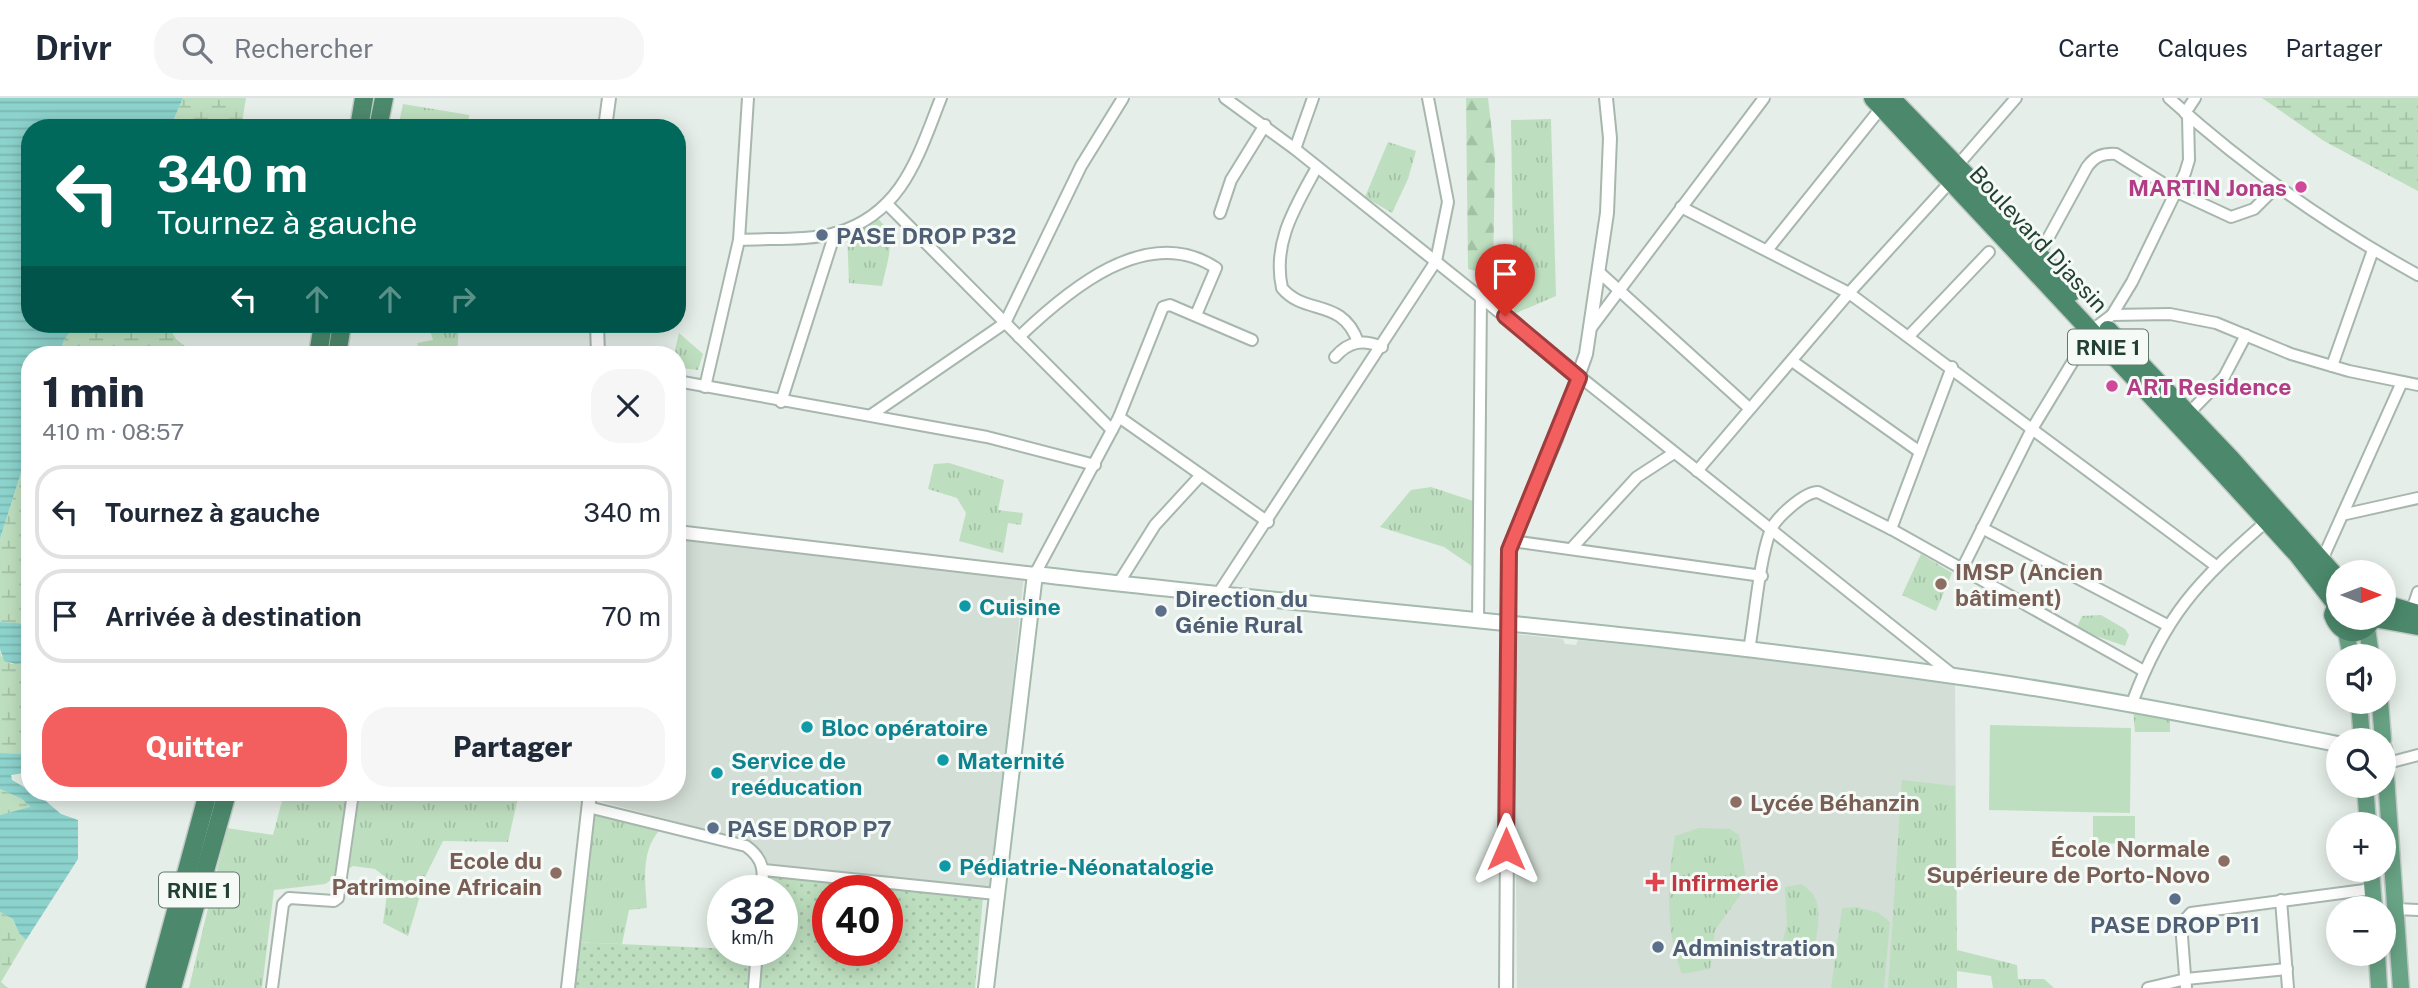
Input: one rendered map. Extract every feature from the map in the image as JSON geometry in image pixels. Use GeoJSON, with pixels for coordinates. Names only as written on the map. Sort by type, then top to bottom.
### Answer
{"type":"FeatureCollection","features":[{"type":"Feature","properties":{"kind":"highway"},"geometry":{"type":"LineString","coordinates":[[360,119],[364,98]]}},
{"type":"Feature","properties":{"kind":"highway"},"geometry":{"type":"LineString","coordinates":[[380,119],[384,98]]}},
{"type":"Feature","properties":{"kind":"highway","name":"Boulevard Djassin"},"geometry":{"type":"LineString","coordinates":[[1882,101],[2102,323],[2326,589]]}},
{"type":"Feature","properties":{"kind":"highway","name":"Boulevard Djassin"},"geometry":{"type":"LineString","coordinates":[[1954,173],[2039,255],[2326,565]]}},
{"type":"Feature","properties":{"kind":"highway"},"geometry":{"type":"LineString","coordinates":[[2396,609],[2416,618]]}},
{"type":"Feature","properties":{"kind":"highway"},"geometry":{"type":"LineString","coordinates":[[2396,620],[2416,618]]}},
{"type":"Feature","properties":{"kind":"highway"},"geometry":{"type":"LineString","coordinates":[[2346,632],[2357,633],[2361,630]]}},
{"type":"Feature","properties":{"kind":"highway","name":"RNIE 1"},"geometry":{"type":"LineString","coordinates":[[155,988],[206,801]]}},
{"type":"Feature","properties":{"kind":"highway","name":"RNIE 1"},"geometry":{"type":"LineString","coordinates":[[172,988],[225,801]]}},
{"type":"Feature","properties":{"kind":"main road"},"geometry":{"type":"LineString","coordinates":[[986,988],[1035,574],[1749,650],[1953,675],[2132,703],[2326,742]]}},
{"type":"Feature","properties":{"kind":"main road"},"geometry":{"type":"LineString","coordinates":[[2346,632],[2348,644]]}},
{"type":"Feature","properties":{"kind":"main road"},"geometry":{"type":"LineString","coordinates":[[2387,798],[2395,896]]}},
{"type":"Feature","properties":{"kind":"main road"},"geometry":{"type":"LineString","coordinates":[[2372,882],[2373,896]]}},
{"type":"Feature","properties":{"kind":"main road"},"geometry":{"type":"LineString","coordinates":[[2396,909],[2401,988]]}},
{"type":"Feature","properties":{"kind":"main road"},"geometry":{"type":"LineString","coordinates":[[2378,966],[2379,988]]}},
{"type":"Feature","properties":{"kind":"street"},"geometry":{"type":"LineString","coordinates":[[606,119],[609,98]]}},
{"type":"Feature","properties":{"kind":"street"},"geometry":{"type":"LineString","coordinates":[[705,387],[739,240],[748,98]]}},
{"type":"Feature","properties":{"kind":"street"},"geometry":{"type":"LineString","coordinates":[[739,240],[835,233],[867,220],[888,205],[914,165],[940,98]]}},
{"type":"Feature","properties":{"kind":"street"},"geometry":{"type":"LineString","coordinates":[[871,415],[1005,323],[1081,166],[1123,98]]}},
{"type":"Feature","properties":{"kind":"street"},"geometry":{"type":"LineString","coordinates":[[1225,98],[1265,125],[1953,675]]}},
{"type":"Feature","properties":{"kind":"street"},"geometry":{"type":"LineString","coordinates":[[1295,149],[1313,98]]}},
{"type":"Feature","properties":{"kind":"street"},"geometry":{"type":"LineString","coordinates":[[1218,594],[1268,522],[1436,261],[1448,202],[1428,98]]}},
{"type":"Feature","properties":{"kind":"street"},"geometry":{"type":"LineString","coordinates":[[1506,988],[1506,626],[1511,541],[1579,378],[1591,328],[1600,273],[1609,158],[1606,98]]}},
{"type":"Feature","properties":{"kind":"street"},"geometry":{"type":"LineString","coordinates":[[1591,328],[1764,98]]}},
{"type":"Feature","properties":{"kind":"street"},"geometry":{"type":"LineString","coordinates":[[1697,471],[2016,98]]}},
{"type":"Feature","properties":{"kind":"street"},"geometry":{"type":"LineString","coordinates":[[2169,98],[2277,186],[2373,250],[2418,275]]}},
{"type":"Feature","properties":{"kind":"street"},"geometry":{"type":"LineString","coordinates":[[1962,569],[2032,429],[2132,282],[2177,192],[2189,160],[2187,114],[2195,98]]}},
{"type":"Feature","properties":{"kind":"street"},"geometry":{"type":"LineString","coordinates":[[1768,249],[1882,101]]}},
{"type":"Feature","properties":{"kind":"street"},"geometry":{"type":"LineString","coordinates":[[1220,213],[1231,180],[1265,125]]}},
{"type":"Feature","properties":{"kind":"street"},"geometry":{"type":"LineString","coordinates":[[2039,255],[2087,167],[2098,156],[2116,154],[2177,192],[2231,217],[2254,209],[2277,186]]}},
{"type":"Feature","properties":{"kind":"street"},"geometry":{"type":"LineString","coordinates":[[1317,167],[1294,209],[1281,242],[1278,257],[1282,288],[1296,299],[1328,308],[1343,317],[1353,328],[1358,342]]}},
{"type":"Feature","properties":{"kind":"street"},"geometry":{"type":"LineString","coordinates":[[888,205],[1112,430]]}},
{"type":"Feature","properties":{"kind":"street"},"geometry":{"type":"LineString","coordinates":[[1681,207],[1768,249],[1849,293],[1952,367],[2216,566]]}},
{"type":"Feature","properties":{"kind":"street"},"geometry":{"type":"LineString","coordinates":[[781,402],[835,233]]}},
{"type":"Feature","properties":{"kind":"street"},"geometry":{"type":"LineString","coordinates":[[2332,366],[2373,250]]}},
{"type":"Feature","properties":{"kind":"street"},"geometry":{"type":"LineString","coordinates":[[1909,336],[1989,252]]}},
{"type":"Feature","properties":{"kind":"street"},"geometry":{"type":"LineString","coordinates":[[1019,337],[1077,287],[1127,262],[1164,253],[1193,256],[1216,268],[1196,315]]}},
{"type":"Feature","properties":{"kind":"street"},"geometry":{"type":"LineString","coordinates":[[1600,273],[1749,408]]}},
{"type":"Feature","properties":{"kind":"street"},"geometry":{"type":"LineString","coordinates":[[1478,622],[1481,297]]}},
{"type":"Feature","properties":{"kind":"street"},"geometry":{"type":"LineString","coordinates":[[686,533],[1035,574],[1119,417],[1163,307],[1170,304],[1252,340]]}},
{"type":"Feature","properties":{"kind":"street"},"geometry":{"type":"LineString","coordinates":[[2102,323],[2143,313],[2192,317],[2332,366],[2418,386]]}},
{"type":"Feature","properties":{"kind":"street"},"geometry":{"type":"LineString","coordinates":[[2188,414],[2224,377],[2246,335]]}},
{"type":"Feature","properties":{"kind":"street"},"geometry":{"type":"LineString","coordinates":[[1335,357],[1345,347],[1358,342],[1382,347]]}},
{"type":"Feature","properties":{"kind":"street"},"geometry":{"type":"LineString","coordinates":[[1792,361],[1920,452]]}},
{"type":"Feature","properties":{"kind":"street"},"geometry":{"type":"LineString","coordinates":[[1891,529],[1952,367]]}},
{"type":"Feature","properties":{"kind":"street"},"geometry":{"type":"LineString","coordinates":[[2322,560],[2346,514],[2402,382]]}},
{"type":"Feature","properties":{"kind":"street"},"geometry":{"type":"LineString","coordinates":[[686,384],[987,437],[1095,465]]}},
{"type":"Feature","properties":{"kind":"street"},"geometry":{"type":"LineString","coordinates":[[1119,417],[1268,522]]}},
{"type":"Feature","properties":{"kind":"street"},"geometry":{"type":"LineString","coordinates":[[1571,549],[1637,477],[1674,453]]}},
{"type":"Feature","properties":{"kind":"street"},"geometry":{"type":"LineString","coordinates":[[1118,584],[1155,525],[1201,475]]}},
{"type":"Feature","properties":{"kind":"street"},"geometry":{"type":"LineString","coordinates":[[1749,650],[1770,530],[1808,492],[1818,492],[1891,529],[2144,671]]}},
{"type":"Feature","properties":{"kind":"street"},"geometry":{"type":"LineString","coordinates":[[2346,514],[2418,498]]}},
{"type":"Feature","properties":{"kind":"street"},"geometry":{"type":"LineString","coordinates":[[2132,703],[2144,671],[2167,625],[2216,566],[2267,521]]}},
{"type":"Feature","properties":{"kind":"street"},"geometry":{"type":"LineString","coordinates":[[1982,528],[2167,625]]}},
{"type":"Feature","properties":{"kind":"street"},"geometry":{"type":"LineString","coordinates":[[1511,541],[1762,576]]}},
{"type":"Feature","properties":{"kind":"street"},"geometry":{"type":"LineString","coordinates":[[2416,618],[2418,592]]}},
{"type":"Feature","properties":{"kind":"street"},"geometry":{"type":"LineString","coordinates":[[2396,761],[2418,755]]}},
{"type":"Feature","properties":{"kind":"street"},"geometry":{"type":"LineString","coordinates":[[272,988],[282,904],[289,898],[334,901],[338,898],[352,801]]}},
{"type":"Feature","properties":{"kind":"street"},"geometry":{"type":"LineString","coordinates":[[568,988],[589,801]]}},
{"type":"Feature","properties":{"kind":"street"},"geometry":{"type":"LineString","coordinates":[[588,807],[736,844],[753,851],[764,870],[764,875]]}},
{"type":"Feature","properties":{"kind":"street"},"geometry":{"type":"LineString","coordinates":[[764,870],[996,894]]}},
{"type":"Feature","properties":{"kind":"street"},"geometry":{"type":"LineString","coordinates":[[2186,984],[2182,931],[2185,917],[2200,909],[2372,889]]}},
{"type":"Feature","properties":{"kind":"street"},"geometry":{"type":"LineString","coordinates":[[2281,900],[2288,988]]}},
{"type":"Feature","properties":{"kind":"street"},"geometry":{"type":"LineString","coordinates":[[2396,909],[2418,910]]}},
{"type":"Feature","properties":{"kind":"street"},"geometry":{"type":"LineString","coordinates":[[754,988],[756,966]]}},
{"type":"Feature","properties":{"kind":"street"},"geometry":{"type":"LineString","coordinates":[[2148,988],[2287,970]]}},
{"type":"Feature","properties":{"kind":"shaded area"},"geometry":{"type":"Polygon","coordinates":[[[686,538],[1024,576],[991,890],[903,880],[903,875],[858,875],[770,865],[751,842],[599,801],[686,801],[686,538]]]}},
{"type":"Feature","properties":{"kind":"shaded area","name":"Lycée Béhanzin"},"geometry":{"type":"Polygon","coordinates":[[[1514,634],[1563,639],[1565,644],[1576,645],[1578,640],[1731,655],[1955,683],[1957,988],[1517,988],[1514,634]]]}},
{"type":"Feature","properties":{"kind":"green space"},"geometry":{"type":"Polygon","coordinates":[[[183,98],[246,98],[242,119],[174,119],[183,98]]]}},
{"type":"Feature","properties":{"kind":"green space"},"geometry":{"type":"Polygon","coordinates":[[[1466,98],[1488,98],[1495,158],[1493,275],[1468,269],[1466,98]]]}},
{"type":"Feature","properties":{"kind":"green space"},"geometry":{"type":"Polygon","coordinates":[[[2262,98],[2418,98],[2418,191],[2324,141],[2262,98]]]}},
{"type":"Feature","properties":{"kind":"green space"},"geometry":{"type":"Polygon","coordinates":[[[403,104],[469,115],[469,119],[400,119],[403,104]]]}},
{"type":"Feature","properties":{"kind":"green space"},"geometry":{"type":"Polygon","coordinates":[[[1551,119],[1556,296],[1514,314],[1511,120],[1551,119]]]}},
{"type":"Feature","properties":{"kind":"green space"},"geometry":{"type":"Polygon","coordinates":[[[1388,142],[1416,151],[1408,179],[1392,213],[1365,197],[1388,142]]]}},
{"type":"Feature","properties":{"kind":"green space"},"geometry":{"type":"Polygon","coordinates":[[[877,218],[884,225],[890,241],[882,286],[849,283],[847,233],[877,218]]]}},
{"type":"Feature","properties":{"kind":"green space"},"geometry":{"type":"Polygon","coordinates":[[[69,333],[172,333],[185,346],[62,346],[69,333]]]}},
{"type":"Feature","properties":{"kind":"green space"},"geometry":{"type":"Polygon","coordinates":[[[431,333],[458,333],[458,346],[418,346],[417,343],[433,340],[431,333]]]}},
{"type":"Feature","properties":{"kind":"green space"},"geometry":{"type":"Polygon","coordinates":[[[679,333],[703,354],[698,370],[686,369],[686,346],[676,346],[679,333]]]}},
{"type":"Feature","properties":{"kind":"green space"},"geometry":{"type":"Polygon","coordinates":[[[949,463],[1004,480],[998,510],[1023,513],[1021,525],[1008,523],[1003,553],[959,541],[966,513],[957,498],[928,489],[934,464],[949,463]]]}},
{"type":"Feature","properties":{"kind":"green space"},"geometry":{"type":"Polygon","coordinates":[[[21,472],[21,623],[0,622],[0,539],[21,472]]]}},
{"type":"Feature","properties":{"kind":"green space"},"geometry":{"type":"Polygon","coordinates":[[[1431,487],[1479,503],[1479,571],[1444,547],[1380,527],[1411,490],[1431,487]]]}},
{"type":"Feature","properties":{"kind":"green space"},"geometry":{"type":"Polygon","coordinates":[[[1921,554],[1952,573],[1936,611],[1902,595],[1921,554]]]}},
{"type":"Feature","properties":{"kind":"green space"},"geometry":{"type":"Polygon","coordinates":[[[2101,615],[2125,629],[2129,635],[2125,646],[2076,629],[2082,616],[2101,615]]]}},
{"type":"Feature","properties":{"kind":"green space"},"geometry":{"type":"Polygon","coordinates":[[[0,649],[1,656],[11,664],[21,662],[21,754],[0,753],[0,649]]]}},
{"type":"Feature","properties":{"kind":"green space"},"geometry":{"type":"Polygon","coordinates":[[[2133,708],[2170,714],[2170,732],[2135,732],[2133,708]]]}},
{"type":"Feature","properties":{"kind":"green space"},"geometry":{"type":"Polygon","coordinates":[[[1990,725],[2131,728],[2130,813],[1989,810],[1990,725]]]}},
{"type":"Feature","properties":{"kind":"green space"},"geometry":{"type":"Polygon","coordinates":[[[1902,780],[1955,786],[1957,950],[2017,965],[2018,979],[2044,979],[2054,988],[1993,988],[1991,976],[1957,971],[1957,988],[1888,988],[1902,780]]]}},
{"type":"Feature","properties":{"kind":"green space"},"geometry":{"type":"Polygon","coordinates":[[[0,789],[21,799],[30,808],[0,815],[0,789]]]}},
{"type":"Feature","properties":{"kind":"green space"},"geometry":{"type":"Polygon","coordinates":[[[282,801],[517,801],[508,842],[443,841],[426,875],[408,936],[383,923],[389,880],[375,869],[353,866],[325,884],[274,890],[262,988],[189,988],[227,828],[273,835],[282,801]]]}},
{"type":"Feature","properties":{"kind":"green space"},"geometry":{"type":"Polygon","coordinates":[[[588,807],[664,826],[656,834],[648,854],[645,875],[647,908],[629,910],[622,944],[573,942],[588,807]]]}},
{"type":"Feature","properties":{"kind":"green space"},"geometry":{"type":"Polygon","coordinates":[[[2093,816],[2135,816],[2135,844],[2093,843],[2093,816]]]}},
{"type":"Feature","properties":{"kind":"green space"},"geometry":{"type":"Polygon","coordinates":[[[1699,828],[1730,829],[1739,835],[1747,886],[1715,930],[1710,969],[1682,974],[1670,923],[1672,853],[1675,836],[1699,828]]]}},
{"type":"Feature","properties":{"kind":"green space"},"geometry":{"type":"Polygon","coordinates":[[[798,879],[812,880],[812,966],[903,966],[903,889],[983,897],[975,988],[759,988],[761,966],[798,966],[798,879]]]}},
{"type":"Feature","properties":{"kind":"green space"},"geometry":{"type":"Polygon","coordinates":[[[1802,884],[1814,896],[1818,911],[1816,938],[1807,960],[1790,950],[1783,940],[1787,924],[1785,887],[1802,884]]]}},
{"type":"Feature","properties":{"kind":"green space"},"geometry":{"type":"Polygon","coordinates":[[[1857,907],[1879,913],[1890,922],[1884,988],[1831,988],[1842,908],[1857,907]]]}},
{"type":"Feature","properties":{"kind":"green space"},"geometry":{"type":"Polygon","coordinates":[[[0,912],[13,919],[19,933],[26,940],[1,982],[8,988],[0,988],[0,912]]]}},
{"type":"Feature","properties":{"kind":"green space"},"geometry":{"type":"Polygon","coordinates":[[[573,942],[707,948],[707,966],[756,966],[754,988],[568,988],[573,942]]]}},
{"type":"Feature","properties":{"kind":"water"},"geometry":{"type":"Polygon","coordinates":[[[0,98],[183,98],[174,119],[21,119],[21,333],[69,333],[62,346],[21,346],[21,472],[0,539],[0,98]]]}},
{"type":"Feature","properties":{"kind":"water"},"geometry":{"type":"Polygon","coordinates":[[[0,622],[21,623],[21,663],[4,661],[0,649],[0,622]]]}},
{"type":"Feature","properties":{"kind":"water"},"geometry":{"type":"Polygon","coordinates":[[[0,753],[21,754],[21,773],[11,775],[12,780],[21,785],[21,799],[0,789],[0,753]]]}},
{"type":"Feature","properties":{"kind":"water"},"geometry":{"type":"Polygon","coordinates":[[[24,801],[46,801],[61,814],[78,820],[78,859],[26,940],[19,933],[13,919],[0,912],[0,815],[30,807],[24,801]]]}},
{"type":"Feature","properties":{"kind":"place","name":"MARTIN Jonas"},"geometry":{"type":"Point","coordinates":[2301,187]}},
{"type":"Feature","properties":{"kind":"place","name":"PASE DROP P32"},"geometry":{"type":"Point","coordinates":[822,235]}},
{"type":"Feature","properties":{"kind":"place","name":"ART Residence"},"geometry":{"type":"Point","coordinates":[2112,386]}},
{"type":"Feature","properties":{"kind":"place","name":"IMSP (Ancien bâtiment)"},"geometry":{"type":"Point","coordinates":[1941,584]}},
{"type":"Feature","properties":{"kind":"place","name":"Cuisine"},"geometry":{"type":"Point","coordinates":[965,606]}},
{"type":"Feature","properties":{"kind":"place","name":"Direction du Génie Rural"},"geometry":{"type":"Point","coordinates":[1161,611]}},
{"type":"Feature","properties":{"kind":"place","name":"Bloc opératoire"},"geometry":{"type":"Point","coordinates":[807,727]}},
{"type":"Feature","properties":{"kind":"place","name":"Maternité"},"geometry":{"type":"Point","coordinates":[943,760]}},
{"type":"Feature","properties":{"kind":"place","name":"Service de reéducation"},"geometry":{"type":"Point","coordinates":[717,773]}},
{"type":"Feature","properties":{"kind":"place","name":"Lycée Béhanzin"},"geometry":{"type":"Point","coordinates":[1736,802]}},
{"type":"Feature","properties":{"kind":"place","name":"PASE DROP P7"},"geometry":{"type":"Point","coordinates":[713,828]}},
{"type":"Feature","properties":{"kind":"place","name":"École Normale Supérieure de Porto-Novo"},"geometry":{"type":"Point","coordinates":[2224,861]}},
{"type":"Feature","properties":{"kind":"place","name":"Pédiatrie-Néonatalogie"},"geometry":{"type":"Point","coordinates":[945,866]}},
{"type":"Feature","properties":{"kind":"place","name":"Ecole du Patrimoine Africain"},"geometry":{"type":"Point","coordinates":[556,873]}},
{"type":"Feature","properties":{"kind":"place","name":"Infirmerie"},"geometry":{"type":"Point","coordinates":[1655,882]}},
{"type":"Feature","properties":{"kind":"place","name":"PASE DROP P11"},"geometry":{"type":"Point","coordinates":[2175,899]}},
{"type":"Feature","properties":{"kind":"place","name":"Administration"},"geometry":{"type":"Point","coordinates":[1658,947]}},
{"type":"Feature","properties":{"kind":"route"},"geometry":{"type":"LineString","coordinates":[[1505,316],[1579,378],[1509,550],[1506,626],[1506,849]]}}]}
